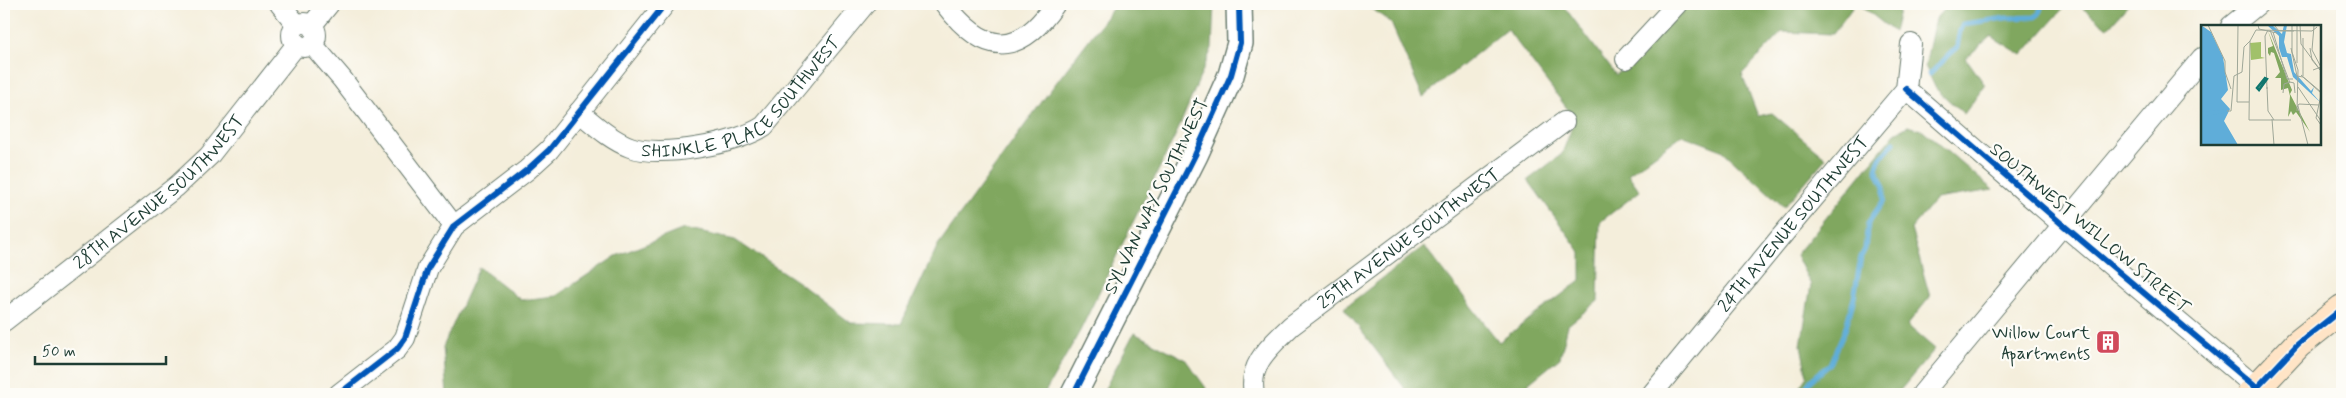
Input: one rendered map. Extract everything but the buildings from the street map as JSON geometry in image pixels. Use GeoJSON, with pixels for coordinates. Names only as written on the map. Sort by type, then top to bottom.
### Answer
{"type":"FeatureCollection","features":[{"type":"Feature","properties":{"kind":"main road"},"geometry":{"type":"LineString","coordinates":[[2254,391],[2298,344],[2342,309]]}},
{"type":"Feature","properties":{"kind":"street"},"geometry":{"type":"LineString","coordinates":[[280,4],[364,108],[454,226]]}},
{"type":"Feature","properties":{"kind":"street","name":"28TH AVENUE SOUTHWEST"},"geometry":{"type":"LineString","coordinates":[[4,321],[183,180],[209,156],[329,4]]}},
{"type":"Feature","properties":{"kind":"street"},"geometry":{"type":"LineString","coordinates":[[339,394],[396,349],[405,338],[428,268],[454,226],[527,170],[549,150],[665,4]]}},
{"type":"Feature","properties":{"kind":"street","name":"SHINKLE PLACE SOUTHWEST"},"geometry":{"type":"LineString","coordinates":[[579,112],[608,135],[628,147],[646,152],[742,138],[764,126],[865,4]]}},
{"type":"Feature","properties":{"kind":"street"},"geometry":{"type":"LineString","coordinates":[[945,4],[956,18],[973,34],[985,41],[1002,43],[1013,42],[1030,33],[1054,5]]}},
{"type":"Feature","properties":{"kind":"street","name":"SYLVAN WAY SOUTHWEST"},"geometry":{"type":"LineString","coordinates":[[1074,394],[1195,155],[1231,75],[1240,42],[1239,4]]}},
{"type":"Feature","properties":{"kind":"street"},"geometry":{"type":"LineString","coordinates":[[1626,59],[1677,4]]}},
{"type":"Feature","properties":{"kind":"street"},"geometry":{"type":"LineString","coordinates":[[2232,25],[2258,4]]}},
{"type":"Feature","properties":{"kind":"street"},"geometry":{"type":"LineString","coordinates":[[1906,89],[1911,44]]}},
{"type":"Feature","properties":{"kind":"street"},"geometry":{"type":"LineString","coordinates":[[1922,394],[2201,59]]}},
{"type":"Feature","properties":{"kind":"street","name":"SOUTHWEST WILLOW STREET"},"geometry":{"type":"LineString","coordinates":[[1906,89],[2254,391]]}},
{"type":"Feature","properties":{"kind":"street","name":"24TH AVENUE SOUTHWEST"},"geometry":{"type":"LineString","coordinates":[[1652,394],[1906,89]]}},
{"type":"Feature","properties":{"kind":"street","name":"25TH AVENUE SOUTHWEST"},"geometry":{"type":"LineString","coordinates":[[1254,394],[1252,383],[1258,360],[1291,326],[1564,122]]}},
{"type":"Feature","properties":{"kind":"green space"},"geometry":{"type":"Polygon","coordinates":[[[1116,4],[1214,4],[1212,48],[1178,130],[1080,331],[1044,394],[447,394],[443,347],[479,267],[521,300],[556,296],[616,256],[684,229],[735,240],[798,282],[851,323],[901,324],[938,245],[1046,96],[1116,4]]]}},
{"type":"Feature","properties":{"kind":"green space"},"geometry":{"type":"Polygon","coordinates":[[[1366,4],[1562,4],[1616,75],[1682,4],[1855,4],[1833,34],[1782,32],[1742,74],[1758,116],[1772,113],[1826,158],[1784,207],[1722,150],[1682,135],[1628,174],[1640,191],[1600,222],[1598,301],[1568,325],[1560,358],[1528,384],[1536,394],[1409,394],[1344,308],[1424,246],[1499,342],[1581,280],[1581,253],[1528,180],[1562,154],[1575,119],[1507,29],[1423,97],[1391,23],[1366,4]]]}},
{"type":"Feature","properties":{"kind":"green space"},"geometry":{"type":"Polygon","coordinates":[[[1859,4],[1898,4],[1900,6],[1894,32],[1859,4]]]}},
{"type":"Feature","properties":{"kind":"green space"},"geometry":{"type":"Polygon","coordinates":[[[1949,4],[2067,4],[2022,55],[1991,36],[1966,58],[1985,85],[1964,114],[1936,89],[1925,66],[1935,19],[1949,4]]]}},
{"type":"Feature","properties":{"kind":"green space"},"geometry":{"type":"Polygon","coordinates":[[[2077,4],[2129,4],[2108,28],[2077,4]]]}},
{"type":"Feature","properties":{"kind":"green space"},"geometry":{"type":"Polygon","coordinates":[[[1908,126],[1924,131],[1993,190],[1936,199],[1911,229],[1930,297],[1907,325],[1935,349],[1897,394],[1829,394],[1821,388],[1817,394],[1795,394],[1807,376],[1801,345],[1811,285],[1796,255],[1895,133],[1908,126]]]}},
{"type":"Feature","properties":{"kind":"green space"},"geometry":{"type":"Polygon","coordinates":[[[1134,333],[1185,359],[1209,392],[1206,394],[1102,394],[1134,333]]]}},
{"type":"Feature","properties":{"kind":"waterway"},"geometry":{"type":"LineString","coordinates":[[1930,74],[1957,47],[1963,24],[2006,18],[2035,17],[2039,14],[2042,4]]}},
{"type":"Feature","properties":{"kind":"waterway"},"geometry":{"type":"LineString","coordinates":[[1801,394],[1811,380],[1830,364],[1845,330],[1854,298],[1861,257],[1865,249],[1868,223],[1884,200],[1884,187],[1876,169],[1879,160],[1894,142]]}},
{"type":"Feature","properties":{"kind":"cycle path"},"geometry":{"type":"LineString","coordinates":[[339,394],[397,349],[405,338],[428,268],[454,226],[527,170],[549,150],[665,4]]}},
{"type":"Feature","properties":{"kind":"cycle path"},"geometry":{"type":"LineString","coordinates":[[1074,394],[1195,155],[1231,75],[1240,43],[1239,4]]}},
{"type":"Feature","properties":{"kind":"cycle path"},"geometry":{"type":"LineString","coordinates":[[1906,89],[2063,225],[2257,388]]}},
{"type":"Feature","properties":{"kind":"cycle path"},"geometry":{"type":"LineString","coordinates":[[2251,394],[2298,344],[2342,309]]}},
{"type":"Feature","properties":{"kind":"place","name":"Willow Court Apartments"},"geometry":{"type":"Point","coordinates":[2108,342]}}]}
